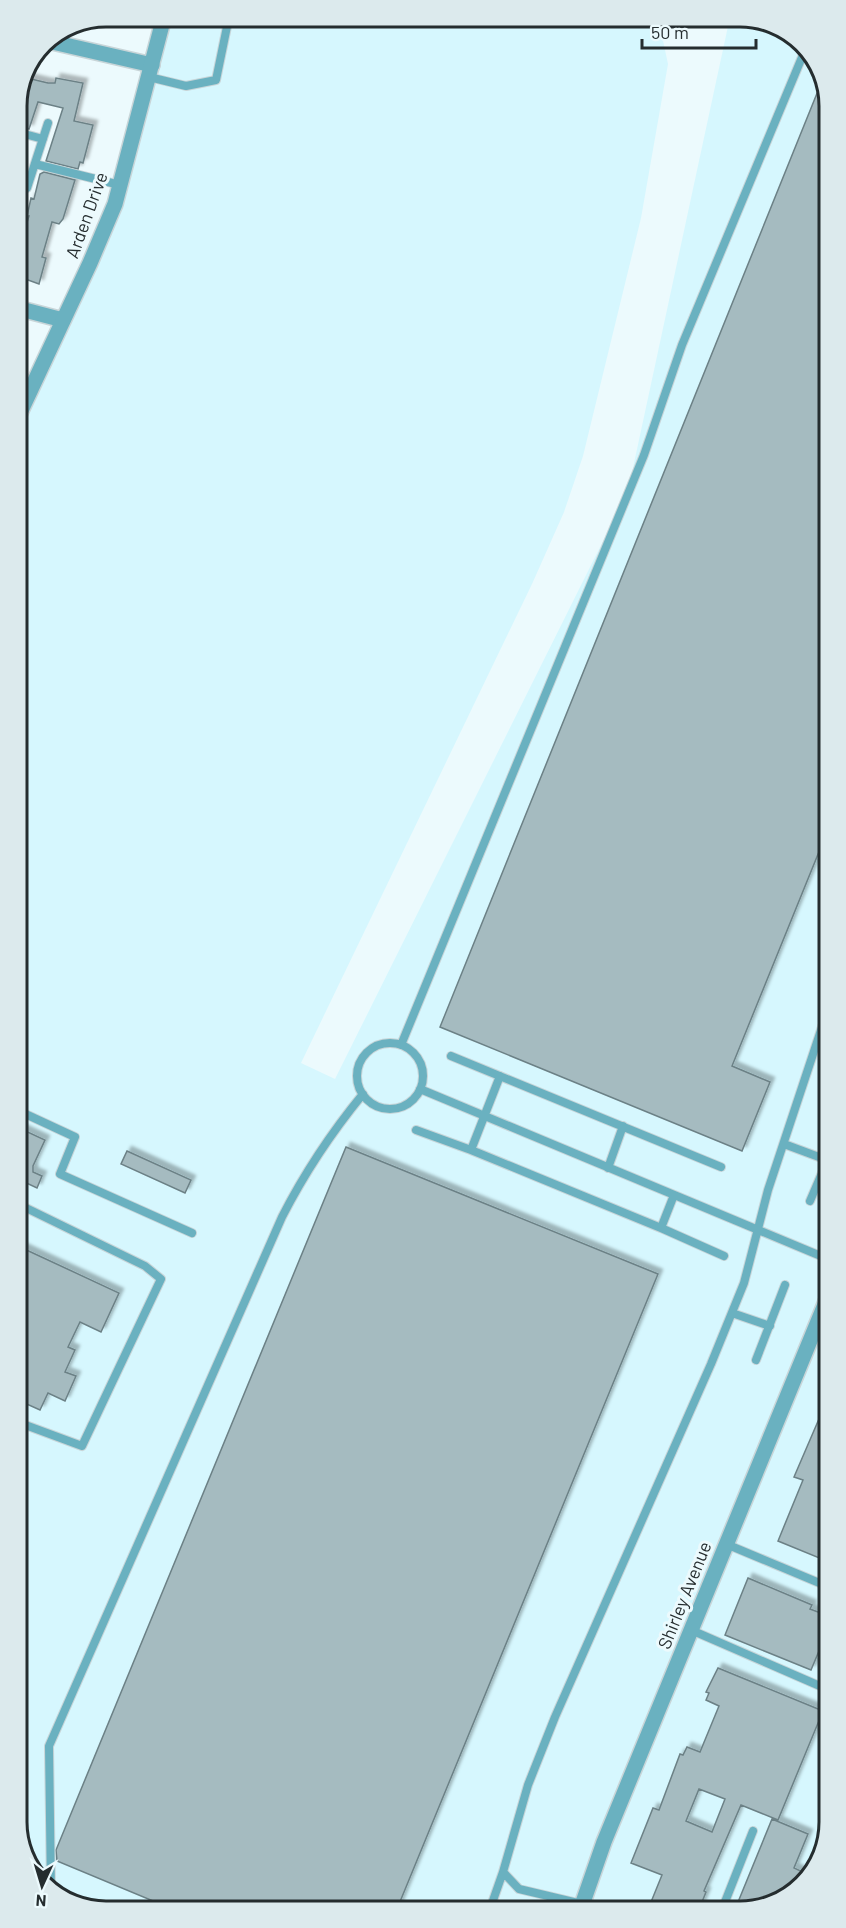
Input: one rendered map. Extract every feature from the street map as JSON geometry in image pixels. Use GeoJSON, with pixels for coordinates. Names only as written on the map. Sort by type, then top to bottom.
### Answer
{"type":"FeatureCollection","features":[{"type":"Feature","properties":{"kind":"street","name":"Arden Drive"},"geometry":{"type":"LineString","coordinates":[[27,398],[90,263],[120,185],[161,27]]}},
{"type":"Feature","properties":{"kind":"street"},"geometry":{"type":"LineString","coordinates":[[58,44],[150,71]]}},
{"type":"Feature","properties":{"kind":"street"},"geometry":{"type":"LineString","coordinates":[[27,311],[63,320]]}},
{"type":"Feature","properties":{"kind":"street","name":"Shirley Avenue"},"geometry":{"type":"LineString","coordinates":[[583,1901],[604,1842],[819,1319]]}},
{"type":"Feature","properties":{"kind":"lane"},"geometry":{"type":"LineString","coordinates":[[150,71],[186,86],[216,80],[227,27]]}},
{"type":"Feature","properties":{"kind":"lane"},"geometry":{"type":"LineString","coordinates":[[401,1045],[644,455],[682,345],[802,57]]}},
{"type":"Feature","properties":{"kind":"lane"},"geometry":{"type":"LineString","coordinates":[[27,188],[48,123]]}},
{"type":"Feature","properties":{"kind":"lane"},"geometry":{"type":"LineString","coordinates":[[27,135],[43,139]]}},
{"type":"Feature","properties":{"kind":"lane"},"geometry":{"type":"LineString","coordinates":[[35,164],[120,185]]}},
{"type":"Feature","properties":{"kind":"lane"},"geometry":{"type":"LineString","coordinates":[[493,1901],[528,1785],[555,1716],[744,1283],[756,1230],[819,1037]]}},
{"type":"Feature","properties":{"kind":"lane"},"geometry":{"type":"LineString","coordinates":[[384,1043],[401,1045],[414,1053],[420,1062],[423,1073],[420,1089],[410,1102],[390,1109],[380,1107],[363,1094],[357,1074],[365,1054],[384,1043]]}},
{"type":"Feature","properties":{"kind":"lane"},"geometry":{"type":"LineString","coordinates":[[451,1056],[721,1167]]}},
{"type":"Feature","properties":{"kind":"lane"},"geometry":{"type":"LineString","coordinates":[[471,1150],[500,1076]]}},
{"type":"Feature","properties":{"kind":"lane"},"geometry":{"type":"LineString","coordinates":[[420,1089],[819,1255]]}},
{"type":"Feature","properties":{"kind":"lane"},"geometry":{"type":"LineString","coordinates":[[51,1856],[48,1746],[282,1217],[304,1175],[334,1129],[363,1094]]}},
{"type":"Feature","properties":{"kind":"lane"},"geometry":{"type":"LineString","coordinates":[[27,1115],[75,1137],[60,1174],[192,1233]]}},
{"type":"Feature","properties":{"kind":"lane"},"geometry":{"type":"LineString","coordinates":[[608,1168],[623,1126]]}},
{"type":"Feature","properties":{"kind":"lane"},"geometry":{"type":"LineString","coordinates":[[416,1130],[471,1150],[724,1256]]}},
{"type":"Feature","properties":{"kind":"lane"},"geometry":{"type":"LineString","coordinates":[[784,1144],[819,1156]]}},
{"type":"Feature","properties":{"kind":"lane"},"geometry":{"type":"LineString","coordinates":[[810,1202],[819,1179]]}},
{"type":"Feature","properties":{"kind":"lane"},"geometry":{"type":"LineString","coordinates":[[661,1228],[674,1196]]}},
{"type":"Feature","properties":{"kind":"lane"},"geometry":{"type":"LineString","coordinates":[[27,1208],[145,1266],[161,1279],[82,1446],[27,1426]]}},
{"type":"Feature","properties":{"kind":"lane"},"geometry":{"type":"LineString","coordinates":[[756,1360],[785,1285]]}},
{"type":"Feature","properties":{"kind":"lane"},"geometry":{"type":"LineString","coordinates":[[732,1313],[770,1326]]}},
{"type":"Feature","properties":{"kind":"lane"},"geometry":{"type":"LineString","coordinates":[[726,1544],[819,1583]]}},
{"type":"Feature","properties":{"kind":"lane"},"geometry":{"type":"LineString","coordinates":[[691,1630],[819,1686]]}},
{"type":"Feature","properties":{"kind":"lane"},"geometry":{"type":"LineString","coordinates":[[725,1901],[753,1831]]}},
{"type":"Feature","properties":{"kind":"lane"},"geometry":{"type":"LineString","coordinates":[[503,1872],[519,1889],[563,1901]]}},
{"type":"Feature","properties":{"kind":"shaded area"},"geometry":{"type":"Polygon","coordinates":[[[161,27],[660,27],[668,64],[641,218],[583,456],[564,512],[532,584],[301,1063],[335,1079],[628,491],[728,27],[745,27],[770,33],[796,50],[811,71],[819,106],[819,1822],[815,1847],[803,1870],[784,1888],[775,1893],[740,1901],[101,1901],[72,1893],[72,1856],[36,1856],[31,1847],[27,1822],[27,398],[90,263],[161,27]]]}},
{"type":"Feature","properties":{"kind":"building"},"geometry":{"type":"Polygon","coordinates":[[[56,78],[83,83],[74,121],[93,125],[83,163],[80,162],[78,169],[46,161],[63,108],[38,102],[29,129],[27,128],[27,101],[32,79],[55,83],[56,78]]]}},
{"type":"Feature","properties":{"kind":"building"},"geometry":{"type":"Polygon","coordinates":[[[817,93],[819,852],[732,1066],[770,1082],[742,1151],[440,1027],[817,93]]]}},
{"type":"Feature","properties":{"kind":"building"},"geometry":{"type":"Polygon","coordinates":[[[44,172],[75,180],[63,219],[59,224],[52,222],[42,257],[46,258],[39,284],[27,280],[27,222],[29,216],[27,216],[40,174],[44,172]]]}},
{"type":"Feature","properties":{"kind":"building"},"geometry":{"type":"Polygon","coordinates":[[[27,1132],[45,1140],[33,1166],[33,1172],[42,1176],[37,1188],[27,1183],[27,1132]]]}},
{"type":"Feature","properties":{"kind":"building"},"geometry":{"type":"Polygon","coordinates":[[[346,1147],[658,1274],[400,1901],[153,1901],[72,1867],[72,1856],[57,1856],[56,1850],[346,1147]]]}},
{"type":"Feature","properties":{"kind":"building"},"geometry":{"type":"Polygon","coordinates":[[[127,1151],[191,1180],[185,1193],[121,1164],[127,1151]]]}},
{"type":"Feature","properties":{"kind":"building"},"geometry":{"type":"Polygon","coordinates":[[[27,1250],[119,1293],[101,1332],[80,1322],[68,1347],[75,1350],[65,1372],[76,1376],[65,1401],[48,1393],[40,1410],[27,1404],[27,1250]]]}},
{"type":"Feature","properties":{"kind":"building"},"geometry":{"type":"Polygon","coordinates":[[[819,1419],[819,1558],[778,1541],[803,1480],[794,1477],[819,1419]]]}},
{"type":"Feature","properties":{"kind":"building"},"geometry":{"type":"Polygon","coordinates":[[[748,1578],[812,1605],[810,1609],[819,1612],[819,1651],[811,1670],[725,1635],[748,1578]]]}},
{"type":"Feature","properties":{"kind":"building"},"geometry":{"type":"Polygon","coordinates":[[[718,1668],[819,1709],[819,1721],[778,1820],[741,1805],[704,1891],[706,1892],[702,1901],[651,1901],[662,1875],[631,1863],[653,1808],[659,1810],[680,1754],[683,1755],[687,1747],[700,1752],[719,1706],[706,1700],[709,1693],[706,1692],[718,1668]],[[699,1789],[686,1821],[712,1832],[725,1799],[699,1789]]]}},
{"type":"Feature","properties":{"kind":"building"},"geometry":{"type":"Polygon","coordinates":[[[772,1819],[808,1834],[794,1868],[801,1872],[792,1881],[784,1888],[765,1897],[738,1901],[772,1819]]]}}]}
